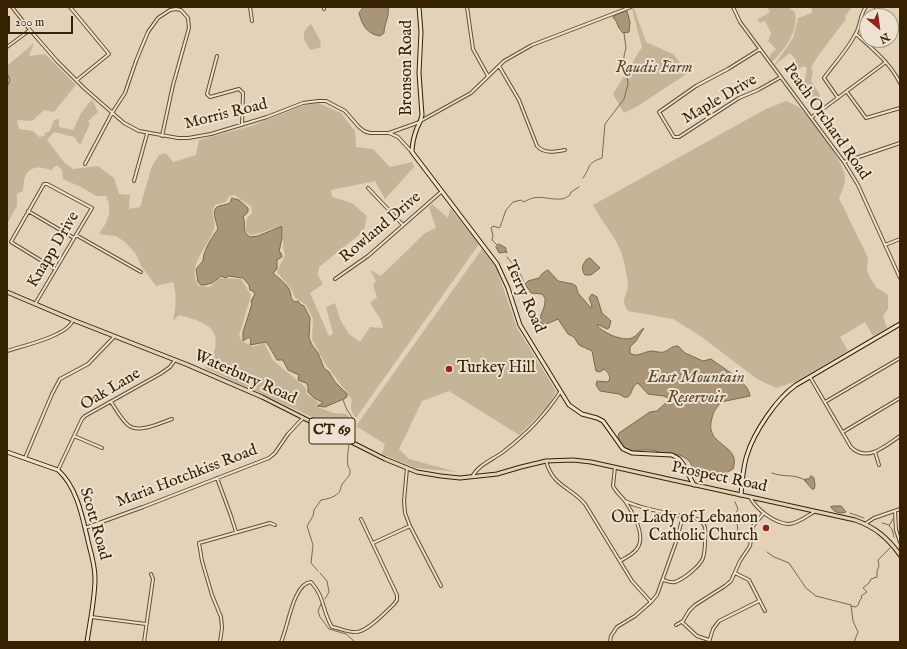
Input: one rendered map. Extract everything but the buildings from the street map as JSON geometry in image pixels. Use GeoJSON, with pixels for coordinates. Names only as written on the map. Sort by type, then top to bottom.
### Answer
{"type":"FeatureCollection","features":[{"type":"Feature","properties":{"kind":"main road","name":"Waterbury Road"},"geometry":{"type":"LineString","coordinates":[[7,292],[258,395],[385,459],[418,472],[460,478],[497,474],[521,467]]}},
{"type":"Feature","properties":{"kind":"main road","name":"Prospect Road"},"geometry":{"type":"LineString","coordinates":[[521,467],[546,461],[581,460],[815,511],[865,524],[883,535],[899,551],[900,555]]}},
{"type":"Feature","properties":{"kind":"street","name":"Morris Road"},"geometry":{"type":"LineString","coordinates":[[12,7],[50,54],[97,100],[133,129],[147,134],[178,138],[192,138],[242,125],[303,103],[318,101],[326,101],[345,111],[364,131],[370,133],[389,133]]}},
{"type":"Feature","properties":{"kind":"street"},"geometry":{"type":"LineString","coordinates":[[70,7],[109,54],[77,80]]}},
{"type":"Feature","properties":{"kind":"street"},"geometry":{"type":"LineString","coordinates":[[250,7],[252,21]]}},
{"type":"Feature","properties":{"kind":"street","name":"Bronson Road"},"geometry":{"type":"LineString","coordinates":[[412,152],[412,145],[421,120],[419,7]]}},
{"type":"Feature","properties":{"kind":"street"},"geometry":{"type":"LineString","coordinates":[[467,7],[473,49],[488,76]]}},
{"type":"Feature","properties":{"kind":"street"},"geometry":{"type":"LineString","coordinates":[[389,133],[417,123],[471,93],[510,56],[532,45],[631,7]]}},
{"type":"Feature","properties":{"kind":"street","name":"Peach Orchard Road"},"geometry":{"type":"LineString","coordinates":[[733,7],[740,22],[844,162],[858,185],[900,278]]}},
{"type":"Feature","properties":{"kind":"street"},"geometry":{"type":"LineString","coordinates":[[838,98],[824,78],[856,34],[861,24],[863,11],[866,7]]}},
{"type":"Feature","properties":{"kind":"street"},"geometry":{"type":"LineString","coordinates":[[85,164],[112,112],[126,93],[136,60],[153,25],[158,18],[170,10],[176,9],[181,10],[188,18],[188,28],[173,85],[162,136]]}},
{"type":"Feature","properties":{"kind":"street"},"geometry":{"type":"LineString","coordinates":[[7,47],[30,30]]}},
{"type":"Feature","properties":{"kind":"street"},"geometry":{"type":"LineString","coordinates":[[856,34],[876,51],[886,62],[900,83]]}},
{"type":"Feature","properties":{"kind":"street","name":"Maple Drive"},"geometry":{"type":"LineString","coordinates":[[760,49],[728,70],[696,86],[659,112],[674,137],[679,137],[739,98],[758,90],[781,77]]}},
{"type":"Feature","properties":{"kind":"street"},"geometry":{"type":"LineString","coordinates":[[217,56],[207,94],[210,97],[239,89],[241,90],[242,125]]}},
{"type":"Feature","properties":{"kind":"street"},"geometry":{"type":"LineString","coordinates":[[812,117],[886,62]]}},
{"type":"Feature","properties":{"kind":"street"},"geometry":{"type":"LineString","coordinates":[[499,66],[519,100],[537,146],[540,150],[545,152],[565,150]]}},
{"type":"Feature","properties":{"kind":"street"},"geometry":{"type":"LineString","coordinates":[[846,92],[866,118],[900,108]]}},
{"type":"Feature","properties":{"kind":"street","name":"Terry Road"},"geometry":{"type":"LineString","coordinates":[[389,133],[398,137],[412,152],[497,264],[508,288],[520,325],[569,405],[582,414],[598,418],[603,421],[623,448],[632,453],[672,455],[679,459],[694,485]]}},
{"type":"Feature","properties":{"kind":"street"},"geometry":{"type":"LineString","coordinates":[[134,181],[147,134]]}},
{"type":"Feature","properties":{"kind":"street"},"geometry":{"type":"LineString","coordinates":[[844,162],[900,143]]}},
{"type":"Feature","properties":{"kind":"street","name":"Knapp Drive"},"geometry":{"type":"LineString","coordinates":[[28,211],[44,184],[47,184],[92,208],[35,304]]}},
{"type":"Feature","properties":{"kind":"street"},"geometry":{"type":"LineString","coordinates":[[368,188],[403,225]]}},
{"type":"Feature","properties":{"kind":"street","name":"Rowland Drive"},"geometry":{"type":"LineString","coordinates":[[335,279],[368,256],[441,192]]}},
{"type":"Feature","properties":{"kind":"street"},"geometry":{"type":"LineString","coordinates":[[55,269],[11,242],[28,211],[141,272]]}},
{"type":"Feature","properties":{"kind":"street"},"geometry":{"type":"LineString","coordinates":[[885,246],[900,239]]}},
{"type":"Feature","properties":{"kind":"street"},"geometry":{"type":"LineString","coordinates":[[7,351],[54,336],[72,324],[73,320]]}},
{"type":"Feature","properties":{"kind":"street"},"geometry":{"type":"LineString","coordinates":[[742,495],[746,456],[753,439],[783,394],[796,384],[900,324]]}},
{"type":"Feature","properties":{"kind":"street"},"geometry":{"type":"LineString","coordinates":[[24,459],[60,379],[88,364],[115,336]]}},
{"type":"Feature","properties":{"kind":"street"},"geometry":{"type":"LineString","coordinates":[[825,402],[900,358]]}},
{"type":"Feature","properties":{"kind":"street","name":"Oak Lane"},"geometry":{"type":"LineString","coordinates":[[58,470],[82,419],[85,416],[160,374],[170,367],[175,360]]}},
{"type":"Feature","properties":{"kind":"street"},"geometry":{"type":"LineString","coordinates":[[810,376],[851,447],[857,452],[865,454],[875,452],[900,436]]}},
{"type":"Feature","properties":{"kind":"street"},"geometry":{"type":"LineString","coordinates":[[472,477],[475,471],[501,453],[551,407],[560,392]]}},
{"type":"Feature","properties":{"kind":"street"},"geometry":{"type":"LineString","coordinates":[[843,432],[900,398]]}},
{"type":"Feature","properties":{"kind":"street"},"geometry":{"type":"LineString","coordinates":[[111,402],[125,422],[132,427],[143,428],[172,419]]}},
{"type":"Feature","properties":{"kind":"street","name":"Maria Hotchkiss Road"},"geometry":{"type":"LineString","coordinates":[[85,528],[269,458],[275,454],[288,434],[303,417]]}},
{"type":"Feature","properties":{"kind":"street"},"geometry":{"type":"LineString","coordinates":[[74,436],[102,448]]}},
{"type":"Feature","properties":{"kind":"street"},"geometry":{"type":"LineString","coordinates":[[7,452],[58,470]]}},
{"type":"Feature","properties":{"kind":"street"},"geometry":{"type":"LineString","coordinates":[[875,452],[879,465]]}},
{"type":"Feature","properties":{"kind":"street"},"geometry":{"type":"LineString","coordinates":[[546,461],[551,474],[558,483],[578,497],[585,504],[632,581],[651,602]]}},
{"type":"Feature","properties":{"kind":"street"},"geometry":{"type":"LineString","coordinates":[[615,467],[613,486],[632,513],[640,536],[637,549],[632,554],[620,561]]}},
{"type":"Feature","properties":{"kind":"street"},"geometry":{"type":"LineString","coordinates":[[407,468],[404,501],[405,512],[410,526],[441,586]]}},
{"type":"Feature","properties":{"kind":"street","name":"Scott Road"},"geometry":{"type":"LineString","coordinates":[[58,470],[65,475],[74,491],[94,563],[95,578],[87,642]]}},
{"type":"Feature","properties":{"kind":"street"},"geometry":{"type":"LineString","coordinates":[[216,478],[236,532]]}},
{"type":"Feature","properties":{"kind":"street"},"geometry":{"type":"LineString","coordinates":[[750,497],[753,503],[764,513],[779,522],[789,524],[802,519],[815,511]]}},
{"type":"Feature","properties":{"kind":"street"},"geometry":{"type":"LineString","coordinates":[[625,501],[638,506],[698,519],[704,526],[706,536],[703,557],[697,566],[680,580],[671,582],[663,580]]}},
{"type":"Feature","properties":{"kind":"street"},"geometry":{"type":"LineString","coordinates":[[632,513],[634,508],[638,506]]}},
{"type":"Feature","properties":{"kind":"street"},"geometry":{"type":"LineString","coordinates":[[865,524],[874,518],[900,509]]}},
{"type":"Feature","properties":{"kind":"street"},"geometry":{"type":"LineString","coordinates":[[895,512],[896,530],[900,542]]}},
{"type":"Feature","properties":{"kind":"street"},"geometry":{"type":"LineString","coordinates":[[676,625],[682,622],[693,607],[727,585],[732,580],[740,561],[750,545],[753,526],[764,513]]}},
{"type":"Feature","properties":{"kind":"street"},"geometry":{"type":"LineString","coordinates":[[610,642],[611,636],[616,627],[635,616],[657,595],[676,542],[683,516]]}},
{"type":"Feature","properties":{"kind":"street"},"geometry":{"type":"LineString","coordinates":[[282,642],[292,606],[304,584],[311,582],[318,591],[324,604],[326,617],[332,626],[354,632],[361,632],[397,600],[397,595],[361,519]]}},
{"type":"Feature","properties":{"kind":"street"},"geometry":{"type":"LineString","coordinates":[[220,642],[222,628],[221,617],[212,595],[198,545],[199,543],[270,523],[275,525]]}},
{"type":"Feature","properties":{"kind":"street"},"geometry":{"type":"LineString","coordinates":[[373,543],[410,526]]}},
{"type":"Feature","properties":{"kind":"street"},"geometry":{"type":"LineString","coordinates":[[735,573],[749,580],[765,611]]}},
{"type":"Feature","properties":{"kind":"street"},"geometry":{"type":"LineString","coordinates":[[144,642],[153,580],[151,574]]}},
{"type":"Feature","properties":{"kind":"street"},"geometry":{"type":"LineString","coordinates":[[682,622],[697,636],[709,641],[713,629],[719,621],[760,601]]}},
{"type":"Feature","properties":{"kind":"street"},"geometry":{"type":"LineString","coordinates":[[90,617],[146,624]]}},
{"type":"Feature","properties":{"kind":"green space"},"geometry":{"type":"Polygon","coordinates":[[[767,7],[789,7],[795,12],[796,19],[790,39],[772,62],[770,55],[776,49],[768,41],[771,33],[765,21],[760,23],[757,20],[770,12],[767,7]]]}},
{"type":"Feature","properties":{"kind":"green space"},"geometry":{"type":"Polygon","coordinates":[[[812,7],[850,7],[851,9],[845,16],[846,19],[811,67],[813,72],[811,81],[819,93],[821,101],[816,102],[804,86],[807,68],[803,66],[798,70],[793,67],[796,60],[790,53],[775,65],[793,38],[798,18],[812,13],[812,7]]]}},
{"type":"Feature","properties":{"kind":"green space","name":"Raudis Farm"},"geometry":{"type":"Polygon","coordinates":[[[634,8],[646,42],[673,54],[688,73],[638,106],[624,113],[613,94],[642,47],[632,9],[634,8]]]}},
{"type":"Feature","properties":{"kind":"green space"},"geometry":{"type":"Polygon","coordinates":[[[311,24],[320,40],[321,47],[311,50],[306,43],[304,34],[305,30],[311,24]]]}},
{"type":"Feature","properties":{"kind":"green space"},"geometry":{"type":"Polygon","coordinates":[[[34,43],[29,56],[45,54],[76,85],[54,112],[44,110],[32,121],[17,120],[19,129],[33,131],[39,137],[44,136],[45,133],[50,131],[54,120],[59,119],[59,127],[73,130],[81,113],[92,99],[98,112],[88,121],[90,124],[80,145],[74,137],[54,132],[47,140],[64,162],[73,169],[98,166],[114,178],[119,194],[130,195],[129,209],[140,207],[152,166],[159,155],[166,153],[173,162],[196,155],[199,140],[251,126],[302,106],[318,103],[341,113],[355,131],[356,147],[373,149],[390,167],[412,162],[414,167],[385,199],[375,181],[331,190],[332,197],[352,203],[367,216],[364,231],[319,267],[318,275],[323,284],[310,293],[329,336],[333,334],[326,307],[335,303],[340,319],[349,334],[360,342],[370,327],[383,328],[381,320],[370,303],[377,297],[373,285],[376,281],[370,270],[381,276],[425,233],[436,228],[429,207],[432,204],[448,218],[450,208],[479,244],[356,418],[351,409],[352,400],[324,362],[312,339],[313,319],[306,305],[295,298],[292,290],[277,272],[285,255],[283,248],[283,225],[250,235],[245,230],[247,218],[252,213],[251,206],[234,195],[229,196],[226,202],[215,205],[213,209],[215,226],[196,264],[195,279],[199,286],[210,287],[219,278],[241,279],[251,295],[239,336],[242,341],[253,347],[264,343],[273,360],[305,387],[307,394],[319,403],[315,406],[333,413],[347,414],[350,419],[346,426],[338,429],[205,368],[215,348],[216,340],[214,333],[205,324],[179,315],[173,321],[176,301],[173,282],[156,286],[141,266],[136,254],[125,242],[116,236],[99,234],[105,225],[109,212],[106,196],[96,196],[63,179],[62,170],[57,165],[51,170],[34,168],[28,172],[24,178],[23,191],[17,194],[17,206],[7,224],[7,66],[34,43]]]}},
{"type":"Feature","properties":{"kind":"green space"},"geometry":{"type":"Polygon","coordinates":[[[786,101],[798,107],[805,114],[820,131],[840,162],[845,178],[844,186],[839,198],[868,258],[867,269],[869,276],[876,287],[888,295],[888,309],[883,316],[887,328],[873,336],[865,322],[840,337],[848,351],[795,382],[776,388],[757,379],[699,335],[673,319],[628,311],[624,304],[628,282],[624,261],[617,244],[593,205],[766,109],[786,101]]]}},
{"type":"Feature","properties":{"kind":"green space"},"geometry":{"type":"Polygon","coordinates":[[[482,249],[496,267],[517,328],[556,391],[549,405],[519,435],[449,391],[422,401],[399,449],[409,459],[457,472],[416,468],[382,454],[385,444],[356,426],[482,249]]]}},
{"type":"Feature","properties":{"kind":"water"},"geometry":{"type":"Polygon","coordinates":[[[364,7],[388,7],[384,33],[380,36],[368,31],[364,25],[359,13],[364,7]]]}},
{"type":"Feature","properties":{"kind":"water"},"geometry":{"type":"Polygon","coordinates":[[[627,11],[630,22],[629,32],[623,33],[613,17],[627,11]]]}},
{"type":"Feature","properties":{"kind":"water"},"geometry":{"type":"Polygon","coordinates":[[[232,198],[239,200],[248,208],[248,212],[243,217],[244,230],[250,237],[258,236],[282,226],[282,238],[279,252],[281,253],[282,257],[277,260],[277,269],[273,273],[290,291],[292,300],[296,302],[298,301],[304,306],[310,318],[309,338],[312,345],[318,353],[324,368],[347,394],[346,398],[325,407],[317,406],[323,403],[314,398],[308,392],[308,386],[306,383],[298,380],[299,375],[288,370],[283,360],[277,360],[266,342],[250,345],[251,340],[249,337],[243,341],[243,332],[252,304],[251,301],[255,294],[250,290],[249,285],[243,278],[228,276],[226,278],[221,276],[212,283],[201,285],[198,282],[196,269],[203,261],[206,249],[218,229],[214,211],[219,206],[230,203],[232,198]]]}},
{"type":"Feature","properties":{"kind":"water"},"geometry":{"type":"Polygon","coordinates":[[[499,244],[506,248],[506,252],[499,253],[496,247],[499,244]]]}},
{"type":"Feature","properties":{"kind":"water"},"geometry":{"type":"Polygon","coordinates":[[[590,258],[600,268],[591,275],[585,275],[583,266],[586,260],[590,258]]]}},
{"type":"Feature","properties":{"kind":"water","name":"East Mountain Reservoir"},"geometry":{"type":"Polygon","coordinates":[[[548,270],[558,281],[576,286],[578,293],[591,308],[592,306],[589,298],[592,294],[597,297],[602,313],[611,321],[609,328],[607,329],[597,325],[603,331],[613,336],[628,339],[634,337],[644,328],[636,341],[630,347],[630,353],[635,355],[651,351],[662,352],[678,346],[685,353],[703,361],[711,359],[734,375],[745,385],[750,396],[721,402],[712,418],[711,427],[713,435],[732,454],[734,461],[733,469],[709,480],[704,480],[695,475],[689,461],[686,458],[676,454],[662,453],[652,450],[631,450],[624,447],[618,437],[619,433],[650,412],[657,411],[670,399],[664,396],[648,394],[638,383],[634,386],[628,397],[600,391],[596,385],[597,381],[608,382],[610,376],[604,369],[600,372],[596,371],[592,351],[579,345],[574,337],[568,334],[558,319],[544,325],[540,322],[540,316],[545,298],[542,294],[531,293],[525,284],[528,281],[539,278],[548,270]]]}},
{"type":"Feature","properties":{"kind":"water"},"geometry":{"type":"Polygon","coordinates":[[[811,476],[814,478],[814,489],[812,489],[805,481],[805,479],[809,479],[811,476]]]}},
{"type":"Feature","properties":{"kind":"water"},"geometry":{"type":"Polygon","coordinates":[[[841,506],[846,512],[836,512],[831,507],[841,506]]]}},
{"type":"Feature","properties":{"kind":"waterway"},"geometry":{"type":"LineString","coordinates":[[583,178],[591,164],[602,158],[605,124],[624,99],[628,84],[624,62],[626,48],[624,33]]}},
{"type":"Feature","properties":{"kind":"waterway"},"geometry":{"type":"LineString","coordinates":[[7,87],[10,80],[8,75]]}},
{"type":"Feature","properties":{"kind":"waterway"},"geometry":{"type":"LineString","coordinates":[[497,245],[492,240],[493,235],[491,228],[493,226],[500,227],[506,210],[513,202],[521,200],[524,202],[538,197],[563,199],[579,187]]}},
{"type":"Feature","properties":{"kind":"waterway"},"geometry":{"type":"LineString","coordinates":[[507,257],[520,273],[523,284],[526,287]]}},
{"type":"Feature","properties":{"kind":"waterway"},"geometry":{"type":"LineString","coordinates":[[343,400],[347,410],[354,420],[350,425],[353,429],[350,434],[351,437]]}},
{"type":"Feature","properties":{"kind":"waterway"},"geometry":{"type":"LineString","coordinates":[[318,571],[311,563],[313,545],[307,526],[313,516],[314,510],[321,500],[336,495],[349,475],[349,445]]}},
{"type":"Feature","properties":{"kind":"waterway"},"geometry":{"type":"LineString","coordinates":[[772,473],[794,476],[806,481]]}},
{"type":"Feature","properties":{"kind":"waterway"},"geometry":{"type":"LineString","coordinates":[[735,502],[738,509],[736,513],[738,532]]}},
{"type":"Feature","properties":{"kind":"waterway"},"geometry":{"type":"LineString","coordinates":[[850,513],[864,518]]}},
{"type":"Feature","properties":{"kind":"waterway"},"geometry":{"type":"LineString","coordinates":[[893,519],[889,526],[892,529],[894,537]]}},
{"type":"Feature","properties":{"kind":"waterway"},"geometry":{"type":"LineString","coordinates":[[882,523],[889,525]]}},
{"type":"Feature","properties":{"kind":"waterway"},"geometry":{"type":"LineString","coordinates":[[851,606],[856,607],[862,598],[861,596],[867,592],[863,588],[871,579],[877,577],[879,566],[878,560],[890,548]]}},
{"type":"Feature","properties":{"kind":"waterway"},"geometry":{"type":"LineString","coordinates":[[767,552],[774,557],[789,563],[806,588],[816,596],[851,605],[853,621],[858,632],[854,642]]}},
{"type":"Feature","properties":{"kind":"waterway"},"geometry":{"type":"LineString","coordinates":[[320,573],[327,581],[329,592],[325,599]]}},
{"type":"Feature","properties":{"kind":"waterway"},"geometry":{"type":"LineString","coordinates":[[321,604],[318,611],[320,617],[329,629],[346,634],[355,642]]}},
{"type":"Feature","properties":{"kind":"place","name":"Turkey Hill"},"geometry":{"type":"Point","coordinates":[449,369]}},
{"type":"Feature","properties":{"kind":"place","name":"Our Lady of Lebanon Catholic Church"},"geometry":{"type":"Point","coordinates":[766,528]}}]}
